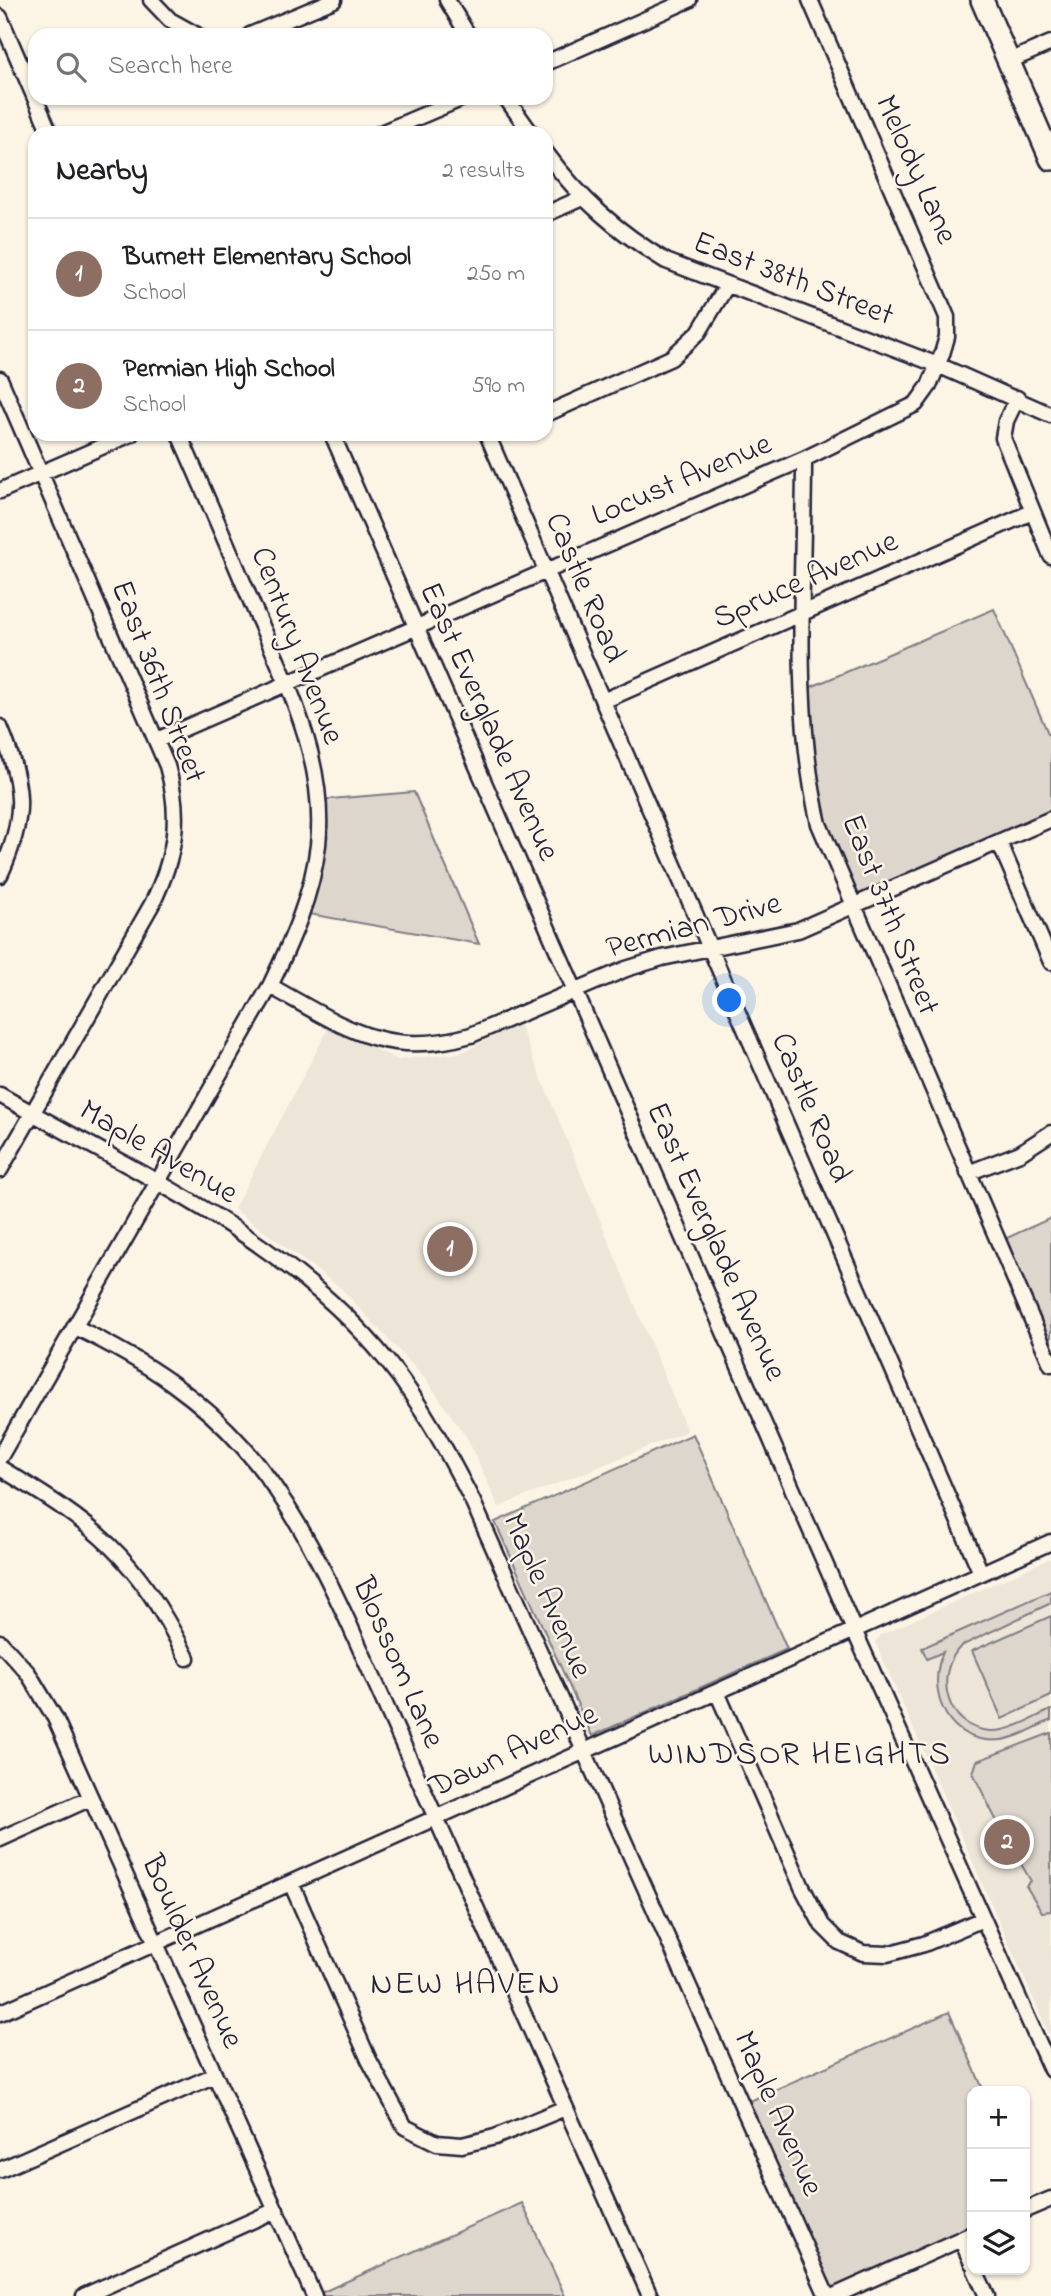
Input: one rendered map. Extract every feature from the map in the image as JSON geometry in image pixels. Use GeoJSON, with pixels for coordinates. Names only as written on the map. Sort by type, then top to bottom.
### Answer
{"type":"FeatureCollection","features":[{"type":"Feature","properties":{"kind":"highway"},"geometry":{"type":"LineString","coordinates":[[982,0],[1051,159]]}},
{"type":"Feature","properties":{"kind":"street"},"geometry":{"type":"LineString","coordinates":[[151,0],[170,20],[184,28]]}},
{"type":"Feature","properties":{"kind":"street"},"geometry":{"type":"LineString","coordinates":[[267,28],[334,0]]}},
{"type":"Feature","properties":{"kind":"street"},"geometry":{"type":"LineString","coordinates":[[447,0],[464,28]]}},
{"type":"Feature","properties":{"kind":"street"},"geometry":{"type":"LineString","coordinates":[[553,60],[689,0]]}},
{"type":"Feature","properties":{"kind":"street","name":"Melody Lane"},"geometry":{"type":"LineString","coordinates":[[810,0],[943,305],[948,330],[938,365]]}},
{"type":"Feature","properties":{"kind":"street"},"geometry":{"type":"LineString","coordinates":[[0,17],[28,82]]}},
{"type":"Feature","properties":{"kind":"street"},"geometry":{"type":"LineString","coordinates":[[1009,61],[1051,43]]}},
{"type":"Feature","properties":{"kind":"street"},"geometry":{"type":"LineString","coordinates":[[38,105],[47,126]]}},
{"type":"Feature","properties":{"kind":"street"},"geometry":{"type":"LineString","coordinates":[[397,126],[447,105]]}},
{"type":"Feature","properties":{"kind":"street"},"geometry":{"type":"LineString","coordinates":[[511,105],[526,126]]}},
{"type":"Feature","properties":{"kind":"street","name":"East 38th Street"},"geometry":{"type":"LineString","coordinates":[[553,162],[582,198],[626,237],[666,261],[938,365],[1051,415]]}},
{"type":"Feature","properties":{"kind":"street"},"geometry":{"type":"LineString","coordinates":[[553,211],[582,198]]}},
{"type":"Feature","properties":{"kind":"street"},"geometry":{"type":"LineString","coordinates":[[553,412],[671,358],[699,332],[727,285]]}},
{"type":"Feature","properties":{"kind":"street","name":"Locust Avenue"},"geometry":{"type":"LineString","coordinates":[[157,740],[804,459],[916,404],[929,386],[938,365]]}},
{"type":"Feature","properties":{"kind":"street","name":"East 36th Street"},"geometry":{"type":"LineString","coordinates":[[0,379],[157,740],[167,766],[176,806],[170,861],[152,904],[0,1171]]}},
{"type":"Feature","properties":{"kind":"street"},"geometry":{"type":"LineString","coordinates":[[1017,398],[1006,421],[1003,438],[1051,556]]}},
{"type":"Feature","properties":{"kind":"street"},"geometry":{"type":"LineString","coordinates":[[0,491],[115,441]]}},
{"type":"Feature","properties":{"kind":"street","name":"Century Avenue"},"geometry":{"type":"LineString","coordinates":[[0,1457],[270,986],[303,913],[318,843],[314,768],[287,684],[182,441]]}},
{"type":"Feature","properties":{"kind":"street","name":"East Everglade Avenue"},"geometry":{"type":"LineString","coordinates":[[335,441],[854,1630],[1051,2070]]}},
{"type":"Feature","properties":{"kind":"street","name":"Castle Road"},"geometry":{"type":"LineString","coordinates":[[495,441],[547,571],[981,1573]]}},
{"type":"Feature","properties":{"kind":"street","name":"East 37th Street"},"geometry":{"type":"LineString","coordinates":[[804,459],[804,722],[808,775],[819,824],[1051,1364]]}},
{"type":"Feature","properties":{"kind":"street","name":"Spruce Avenue"},"geometry":{"type":"LineString","coordinates":[[603,701],[1032,512]]}},
{"type":"Feature","properties":{"kind":"street"},"geometry":{"type":"LineString","coordinates":[[0,727],[15,766],[22,798],[15,837],[0,875]]}},
{"type":"Feature","properties":{"kind":"street","name":"Permian Drive"},"geometry":{"type":"LineString","coordinates":[[270,986],[366,1037],[419,1045],[471,1035],[626,969],[798,930],[1051,819]]}},
{"type":"Feature","properties":{"kind":"street"},"geometry":{"type":"LineString","coordinates":[[999,842],[1051,962]]}},
{"type":"Feature","properties":{"kind":"street","name":"Maple Avenue"},"geometry":{"type":"LineString","coordinates":[[0,1095],[245,1236],[311,1284],[387,1361],[430,1422],[467,1491],[585,1749],[827,2296]]}},
{"type":"Feature","properties":{"kind":"street"},"geometry":{"type":"LineString","coordinates":[[968,1173],[1020,1153],[1051,1133]]}},
{"type":"Feature","properties":{"kind":"street","name":"Blossom Lane"},"geometry":{"type":"LineString","coordinates":[[75,1327],[138,1360],[180,1388],[228,1429],[270,1477],[320,1561],[650,2296]]}},
{"type":"Feature","properties":{"kind":"street"},"geometry":{"type":"LineString","coordinates":[[0,1468],[77,1516],[109,1541],[147,1588],[187,1658]]}},
{"type":"Feature","properties":{"kind":"street","name":"Dawn Avenue"},"geometry":{"type":"LineString","coordinates":[[0,2013],[1051,1542]]}},
{"type":"Feature","properties":{"kind":"street","name":"Boulder Avenue"},"geometry":{"type":"LineString","coordinates":[[0,1642],[15,1656],[41,1693],[91,1798],[314,2296]]}},
{"type":"Feature","properties":{"kind":"street"},"geometry":{"type":"LineString","coordinates":[[717,1692],[802,1887],[822,1925],[839,1942],[863,1953],[887,1954],[924,1944],[983,1919]]}},
{"type":"Feature","properties":{"kind":"street"},"geometry":{"type":"LineString","coordinates":[[0,1839],[91,1798]]}},
{"type":"Feature","properties":{"kind":"street"},"geometry":{"type":"LineString","coordinates":[[292,1883],[369,2060],[405,2127],[437,2144],[462,2145],[495,2137],[565,2108]]}},
{"type":"Feature","properties":{"kind":"street"},"geometry":{"type":"LineString","coordinates":[[0,2170],[215,2075]]}},
{"type":"Feature","properties":{"kind":"street"},"geometry":{"type":"LineString","coordinates":[[1030,2208],[1051,2199]]}},
{"type":"Feature","properties":{"kind":"street"},"geometry":{"type":"LineString","coordinates":[[84,2296],[276,2210]]}},
{"type":"Feature","properties":{"kind":"street"},"geometry":{"type":"LineString","coordinates":[[834,2296],[967,2236]]}},
{"type":"Feature","properties":{"kind":"street"},"geometry":{"type":"LineString","coordinates":[[977,2275],[987,2296]]}},
{"type":"Feature","properties":{"kind":"shaded area"},"geometry":{"type":"Polygon","coordinates":[[[994,609],[1051,740],[1051,819],[853,906],[819,825],[804,690],[994,609]]]}},
{"type":"Feature","properties":{"kind":"shaded area"},"geometry":{"type":"Polygon","coordinates":[[[414,792],[479,944],[303,913],[318,800],[414,792]]]}},
{"type":"Feature","properties":{"kind":"shaded area"},"geometry":{"type":"Polygon","coordinates":[[[519,1024],[687,1431],[499,1507],[467,1438],[427,1381],[341,1288],[234,1209],[329,1027],[398,1060],[461,1053],[519,1024]]]}},
{"type":"Feature","properties":{"kind":"shaded area"},"geometry":{"type":"Polygon","coordinates":[[[1051,1218],[1051,1364],[998,1242],[1051,1218]]]}},
{"type":"Feature","properties":{"kind":"shaded area"},"geometry":{"type":"Polygon","coordinates":[[[693,1434],[787,1649],[592,1736],[495,1522],[693,1434]]]}},
{"type":"Feature","properties":{"kind":"shaded area"},"geometry":{"type":"Polygon","coordinates":[[[1051,1558],[1051,2038],[875,1642],[881,1635],[1051,1558]]]}},
{"type":"Feature","properties":{"kind":"shaded area"},"geometry":{"type":"Polygon","coordinates":[[[1051,1591],[1051,1603],[961,1646],[952,1658],[946,1685],[954,1710],[963,1721],[975,1728],[998,1731],[1051,1710],[1051,1720],[1007,1739],[983,1740],[967,1735],[955,1726],[940,1700],[938,1668],[943,1652],[927,1659],[922,1648],[1051,1591]]]}},
{"type":"Feature","properties":{"kind":"shaded area"},"geometry":{"type":"Polygon","coordinates":[[[1051,1616],[1051,1696],[1002,1719],[972,1651],[1051,1616]]]}},
{"type":"Feature","properties":{"kind":"shaded area"},"geometry":{"type":"Polygon","coordinates":[[[1051,1733],[1051,1911],[1042,1912],[1026,1886],[1031,1881],[1000,1828],[973,1773],[977,1761],[1051,1733]]]}},
{"type":"Feature","properties":{"kind":"shaded area"},"geometry":{"type":"Polygon","coordinates":[[[949,2012],[982,2086],[967,2086],[967,2236],[834,2296],[741,2105],[949,2012]]]}},
{"type":"Feature","properties":{"kind":"shaded area"},"geometry":{"type":"Polygon","coordinates":[[[522,2203],[565,2296],[314,2296],[522,2203]]]}},
{"type":"Feature","properties":{"kind":"place","name":"Burnett Elementary School"},"geometry":{"type":"Point","coordinates":[450,1249]}},
{"type":"Feature","properties":{"kind":"place","name":"Permian High School"},"geometry":{"type":"Point","coordinates":[1007,1842]}},
{"type":"Feature","properties":{"kind":"district","name":"WINDSOR HEIGHTS"},"geometry":{"type":"Point","coordinates":[800,1755]}},
{"type":"Feature","properties":{"kind":"district","name":"NEW HAVEN"},"geometry":{"type":"Point","coordinates":[466,1985]}}]}
